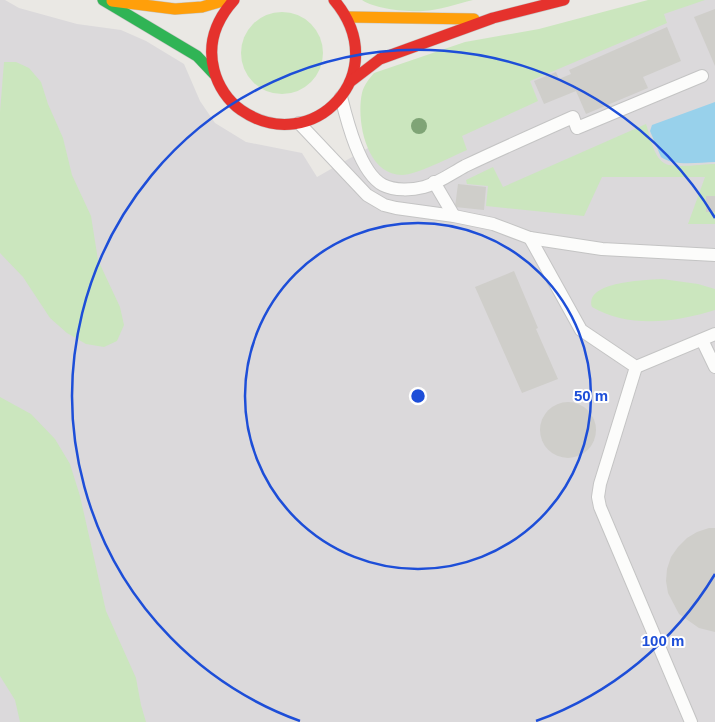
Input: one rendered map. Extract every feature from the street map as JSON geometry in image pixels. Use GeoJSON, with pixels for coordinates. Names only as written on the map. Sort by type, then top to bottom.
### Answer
{"type":"FeatureCollection","features":[{"type":"Feature","properties":{"kind":"main road"},"geometry":{"type":"LineString","coordinates":[[102,0],[176,9],[202,7],[226,0]]}},
{"type":"Feature","properties":{"kind":"main road"},"geometry":{"type":"LineString","coordinates":[[102,0],[197,56],[214,74]]}},
{"type":"Feature","properties":{"kind":"main road"},"geometry":{"type":"LineString","coordinates":[[234,0],[223,10],[214,32],[211,53],[214,74],[221,89],[241,111],[269,123],[284,124],[299,123],[323,114],[341,97],[350,82],[356,61],[356,38],[348,17],[334,0]]}},
{"type":"Feature","properties":{"kind":"main road"},"geometry":{"type":"LineString","coordinates":[[350,82],[380,59],[493,18],[564,0]]}},
{"type":"Feature","properties":{"kind":"main road"},"geometry":{"type":"LineString","coordinates":[[348,17],[398,19],[493,18]]}},
{"type":"Feature","properties":{"kind":"lane"},"geometry":{"type":"LineString","coordinates":[[341,97],[349,131],[368,171],[383,185],[402,189],[414,189],[431,184],[573,117],[577,128],[702,76]]}},
{"type":"Feature","properties":{"kind":"lane"},"geometry":{"type":"LineString","coordinates":[[299,123],[351,180],[384,205],[493,224],[530,238],[602,249],[715,255]]}},
{"type":"Feature","properties":{"kind":"lane"},"geometry":{"type":"LineString","coordinates":[[431,184],[454,216]]}},
{"type":"Feature","properties":{"kind":"lane"},"geometry":{"type":"LineString","coordinates":[[530,238],[581,330],[636,367]]}},
{"type":"Feature","properties":{"kind":"lane"},"geometry":{"type":"LineString","coordinates":[[636,367],[715,334]]}},
{"type":"Feature","properties":{"kind":"lane"},"geometry":{"type":"LineString","coordinates":[[702,340],[715,367]]}},
{"type":"Feature","properties":{"kind":"lane"},"geometry":{"type":"LineString","coordinates":[[636,367],[600,484],[598,497],[600,507],[691,722]]}},
{"type":"Feature","properties":{"kind":"shaded area"},"geometry":{"type":"Polygon","coordinates":[[[0,0],[5,0],[19,8],[77,24],[121,30],[146,41],[184,64],[200,101],[215,123],[246,142],[302,153],[317,177],[375,144],[664,0],[715,0],[715,722],[0,722],[0,0]]]}},
{"type":"Feature","properties":{"kind":"green space"},"geometry":{"type":"Polygon","coordinates":[[[362,0],[473,0],[435,9],[416,11],[383,8],[362,0]]]}},
{"type":"Feature","properties":{"kind":"green space"},"geometry":{"type":"Polygon","coordinates":[[[648,0],[705,0],[664,14],[667,23],[530,81],[538,101],[462,136],[467,150],[425,169],[402,175],[390,173],[380,166],[372,156],[366,144],[363,131],[361,104],[364,87],[374,73],[465,42],[539,29],[648,0]]]}},
{"type":"Feature","properties":{"kind":"green space"},"geometry":{"type":"Polygon","coordinates":[[[274,12],[290,12],[305,19],[316,30],[323,45],[320,69],[311,82],[290,94],[274,94],[259,87],[248,76],[241,61],[241,45],[248,30],[259,19],[274,12]]]}},
{"type":"Feature","properties":{"kind":"green space"},"geometry":{"type":"Polygon","coordinates":[[[4,62],[16,62],[29,68],[41,82],[48,104],[63,138],[72,175],[91,216],[98,260],[120,307],[124,325],[117,341],[104,347],[86,344],[67,333],[50,318],[23,277],[0,253],[0,112],[4,62]]]}},
{"type":"Feature","properties":{"kind":"green space"},"geometry":{"type":"Polygon","coordinates":[[[646,124],[657,156],[664,163],[674,166],[715,164],[715,224],[688,224],[705,177],[602,177],[584,216],[486,206],[488,186],[467,184],[466,180],[493,167],[503,187],[646,124]]]}},
{"type":"Feature","properties":{"kind":"green space"},"geometry":{"type":"Polygon","coordinates":[[[662,279],[698,284],[715,289],[715,310],[685,318],[637,321],[606,314],[592,307],[592,298],[597,292],[607,287],[631,281],[662,279]]]}},
{"type":"Feature","properties":{"kind":"green space"},"geometry":{"type":"Polygon","coordinates":[[[0,397],[31,414],[55,439],[70,464],[80,496],[106,611],[136,678],[146,722],[20,722],[15,700],[0,676],[0,397]]]}},
{"type":"Feature","properties":{"kind":"water"},"geometry":{"type":"Polygon","coordinates":[[[715,102],[715,162],[680,163],[661,157],[650,131],[652,125],[715,102]]]}},
{"type":"Feature","properties":{"kind":"building"},"geometry":{"type":"Polygon","coordinates":[[[715,9],[715,66],[694,17],[715,9]]]}},
{"type":"Feature","properties":{"kind":"building"},"geometry":{"type":"Polygon","coordinates":[[[667,27],[681,61],[643,77],[648,88],[586,114],[576,91],[544,104],[534,81],[556,72],[559,79],[571,74],[569,70],[667,27]]]}},
{"type":"Feature","properties":{"kind":"building"},"geometry":{"type":"Polygon","coordinates":[[[458,184],[486,187],[484,210],[455,207],[458,184]]]}},
{"type":"Feature","properties":{"kind":"building"},"geometry":{"type":"Polygon","coordinates":[[[706,196],[715,196],[715,212],[706,212],[706,196]]]}},
{"type":"Feature","properties":{"kind":"building"},"geometry":{"type":"Polygon","coordinates":[[[514,271],[538,328],[536,329],[558,379],[522,393],[475,287],[514,271]]]}},
{"type":"Feature","properties":{"kind":"building"},"geometry":{"type":"Polygon","coordinates":[[[568,402],[579,404],[588,410],[594,419],[596,430],[594,441],[588,450],[579,456],[568,458],[557,456],[548,450],[542,441],[540,430],[542,419],[548,410],[557,404],[568,402]]]}},
{"type":"Feature","properties":{"kind":"building"},"geometry":{"type":"Polygon","coordinates":[[[709,528],[715,528],[715,632],[699,628],[679,614],[668,593],[666,581],[671,557],[678,547],[687,538],[709,528]]]}},
{"type":"Feature","properties":{"kind":"traffic: fast"},"geometry":{"type":"LineString","coordinates":[[103,0],[197,56],[214,74]]}},
{"type":"Feature","properties":{"kind":"traffic: slow"},"geometry":{"type":"LineString","coordinates":[[112,1],[175,9],[202,7],[226,0]]}},
{"type":"Feature","properties":{"kind":"traffic: slow"},"geometry":{"type":"LineString","coordinates":[[348,17],[474,19]]}},
{"type":"Feature","properties":{"kind":"traffic: jam"},"geometry":{"type":"LineString","coordinates":[[234,0],[222,16],[213,41],[212,60],[218,82],[228,98],[241,110],[268,122],[294,124],[318,116],[337,101],[351,80],[356,55],[351,28],[334,0]]}},
{"type":"Feature","properties":{"kind":"traffic: jam"},"geometry":{"type":"LineString","coordinates":[[350,82],[380,59],[493,18],[564,0]]}}]}
